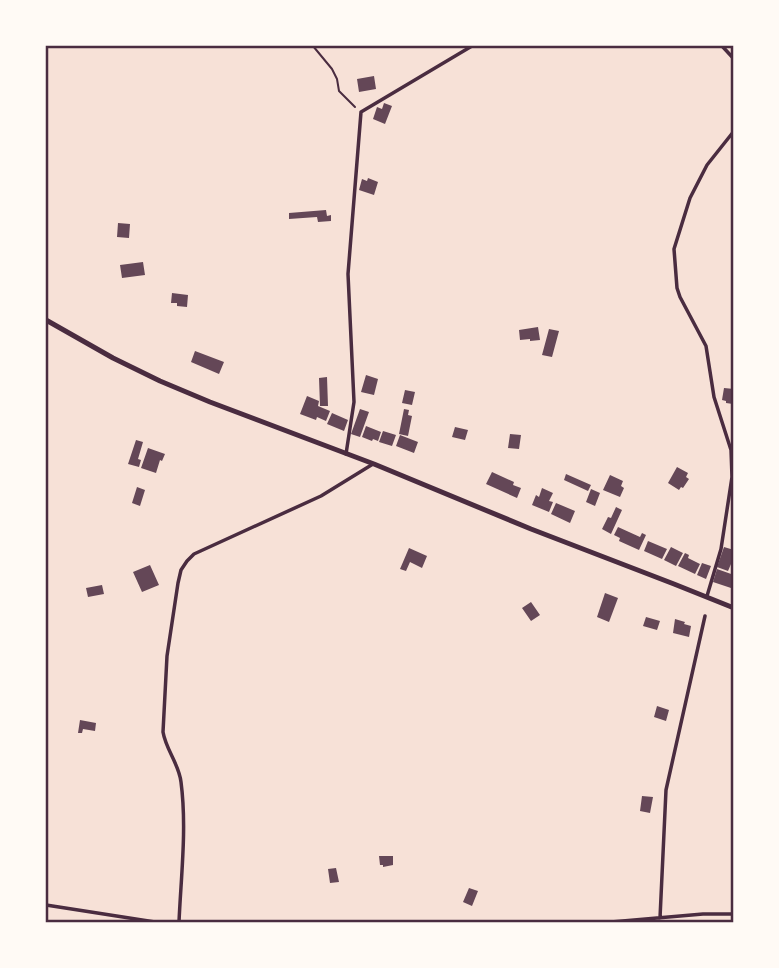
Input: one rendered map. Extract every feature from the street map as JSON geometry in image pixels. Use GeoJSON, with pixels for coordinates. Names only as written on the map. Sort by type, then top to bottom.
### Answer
{"type":"FeatureCollection","features":[{"type":"Feature","properties":{"kind":"main road"},"geometry":{"type":"LineString","coordinates":[[46,320],[113,358],[160,380],[733,608]]}},
{"type":"Feature","properties":{"kind":"street"},"geometry":{"type":"LineString","coordinates":[[346,454],[354,402],[348,274],[361,112],[472,46]]}},
{"type":"Feature","properties":{"kind":"street"},"geometry":{"type":"LineString","coordinates":[[722,46],[733,59]]}},
{"type":"Feature","properties":{"kind":"street"},"geometry":{"type":"LineString","coordinates":[[706,598],[721,549],[732,477],[731,450],[714,397],[706,346],[677,288],[674,249],[690,198],[708,165],[733,131]]}},
{"type":"Feature","properties":{"kind":"street"},"geometry":{"type":"LineString","coordinates":[[179,922],[184,828],[181,783],[163,732],[167,656],[181,570],[194,554],[321,496],[374,464]]}},
{"type":"Feature","properties":{"kind":"street"},"geometry":{"type":"LineString","coordinates":[[660,918],[666,790],[705,615]]}},
{"type":"Feature","properties":{"kind":"street"},"geometry":{"type":"LineString","coordinates":[[46,905],[155,922]]}},
{"type":"Feature","properties":{"kind":"street"},"geometry":{"type":"LineString","coordinates":[[611,922],[733,914]]}},
{"type":"Feature","properties":{"kind":"path"},"geometry":{"type":"LineString","coordinates":[[313,46],[332,69],[339,91],[361,112]]}},
{"type":"Feature","properties":{"kind":"building"},"geometry":{"type":"Polygon","coordinates":[[[374,76],[376,89],[359,92],[357,79],[374,76]]]}},
{"type":"Feature","properties":{"kind":"building"},"geometry":{"type":"Polygon","coordinates":[[[384,103],[392,106],[385,124],[373,119],[377,107],[382,109],[384,103]]]}},
{"type":"Feature","properties":{"kind":"building"},"geometry":{"type":"Polygon","coordinates":[[[368,178],[378,182],[374,195],[359,190],[362,179],[367,181],[368,178]]]}},
{"type":"Feature","properties":{"kind":"building"},"geometry":{"type":"Polygon","coordinates":[[[326,210],[327,216],[331,215],[331,221],[318,222],[317,217],[289,219],[289,213],[326,210]]]}},
{"type":"Feature","properties":{"kind":"building"},"geometry":{"type":"Polygon","coordinates":[[[118,223],[130,224],[129,238],[117,237],[118,223]]]}},
{"type":"Feature","properties":{"kind":"building"},"geometry":{"type":"Polygon","coordinates":[[[143,262],[145,275],[122,278],[120,265],[143,262]]]}},
{"type":"Feature","properties":{"kind":"building"},"geometry":{"type":"Polygon","coordinates":[[[172,293],[188,295],[187,307],[171,303],[172,293]]]}},
{"type":"Feature","properties":{"kind":"building"},"geometry":{"type":"Polygon","coordinates":[[[538,327],[540,340],[520,340],[519,330],[538,327]]]}},
{"type":"Feature","properties":{"kind":"building"},"geometry":{"type":"Polygon","coordinates":[[[549,329],[559,331],[552,357],[542,355],[549,329]]]}},
{"type":"Feature","properties":{"kind":"building"},"geometry":{"type":"Polygon","coordinates":[[[195,351],[224,362],[219,374],[191,362],[195,351]]]}},
{"type":"Feature","properties":{"kind":"building"},"geometry":{"type":"Polygon","coordinates":[[[366,375],[378,379],[374,395],[361,392],[366,375]]]}},
{"type":"Feature","properties":{"kind":"building"},"geometry":{"type":"Polygon","coordinates":[[[327,377],[328,406],[320,406],[319,378],[327,377]]]}},
{"type":"Feature","properties":{"kind":"building"},"geometry":{"type":"Polygon","coordinates":[[[724,388],[734,389],[733,404],[722,400],[724,388]]]}},
{"type":"Feature","properties":{"kind":"building"},"geometry":{"type":"Polygon","coordinates":[[[405,390],[415,392],[412,405],[402,403],[405,390]]]}},
{"type":"Feature","properties":{"kind":"building"},"geometry":{"type":"Polygon","coordinates":[[[307,396],[319,401],[318,406],[330,411],[326,421],[300,414],[307,396]]]}},
{"type":"Feature","properties":{"kind":"building"},"geometry":{"type":"Polygon","coordinates":[[[360,409],[369,412],[360,437],[351,434],[360,409]]]}},
{"type":"Feature","properties":{"kind":"building"},"geometry":{"type":"Polygon","coordinates":[[[404,409],[409,410],[408,415],[412,416],[408,436],[399,434],[404,409]]]}},
{"type":"Feature","properties":{"kind":"building"},"geometry":{"type":"Polygon","coordinates":[[[332,413],[348,420],[344,431],[327,424],[332,413]]]}},
{"type":"Feature","properties":{"kind":"building"},"geometry":{"type":"Polygon","coordinates":[[[366,426],[381,432],[378,441],[362,437],[366,426]]]}},
{"type":"Feature","properties":{"kind":"building"},"geometry":{"type":"Polygon","coordinates":[[[455,427],[468,430],[465,440],[452,437],[455,427]]]}},
{"type":"Feature","properties":{"kind":"building"},"geometry":{"type":"Polygon","coordinates":[[[383,431],[396,435],[392,446],[379,442],[383,431]]]}},
{"type":"Feature","properties":{"kind":"building"},"geometry":{"type":"Polygon","coordinates":[[[510,434],[521,435],[519,449],[508,448],[510,434]]]}},
{"type":"Feature","properties":{"kind":"building"},"geometry":{"type":"Polygon","coordinates":[[[400,435],[418,442],[414,453],[396,446],[400,435]]]}},
{"type":"Feature","properties":{"kind":"building"},"geometry":{"type":"Polygon","coordinates":[[[136,440],[143,442],[138,459],[141,460],[139,467],[128,464],[136,440]]]}},
{"type":"Feature","properties":{"kind":"building"},"geometry":{"type":"Polygon","coordinates":[[[148,448],[165,454],[156,473],[141,468],[148,448]]]}},
{"type":"Feature","properties":{"kind":"building"},"geometry":{"type":"Polygon","coordinates":[[[677,467],[688,473],[686,477],[689,479],[679,490],[668,483],[677,467]]]}},
{"type":"Feature","properties":{"kind":"building"},"geometry":{"type":"Polygon","coordinates":[[[492,472],[521,488],[517,498],[486,484],[492,472]]]}},
{"type":"Feature","properties":{"kind":"building"},"geometry":{"type":"Polygon","coordinates":[[[566,474],[591,485],[588,491],[564,480],[566,474]]]}},
{"type":"Feature","properties":{"kind":"building"},"geometry":{"type":"Polygon","coordinates":[[[610,475],[623,481],[621,486],[624,488],[620,497],[603,490],[610,475]]]}},
{"type":"Feature","properties":{"kind":"building"},"geometry":{"type":"Polygon","coordinates":[[[137,487],[145,490],[140,506],[132,503],[137,487]]]}},
{"type":"Feature","properties":{"kind":"building"},"geometry":{"type":"Polygon","coordinates":[[[542,488],[553,493],[549,501],[553,502],[549,512],[532,505],[542,488]]]}},
{"type":"Feature","properties":{"kind":"building"},"geometry":{"type":"Polygon","coordinates":[[[591,489],[600,493],[595,506],[586,502],[591,489]]]}},
{"type":"Feature","properties":{"kind":"building"},"geometry":{"type":"Polygon","coordinates":[[[556,503],[575,511],[570,523],[551,514],[556,503]]]}},
{"type":"Feature","properties":{"kind":"building"},"geometry":{"type":"Polygon","coordinates":[[[616,507],[622,510],[611,534],[602,529],[616,507]]]}},
{"type":"Feature","properties":{"kind":"building"},"geometry":{"type":"Polygon","coordinates":[[[618,527],[640,537],[642,533],[646,535],[639,550],[619,541],[620,538],[614,535],[618,527]]]}},
{"type":"Feature","properties":{"kind":"building"},"geometry":{"type":"Polygon","coordinates":[[[648,541],[667,549],[662,559],[644,551],[648,541]]]}},
{"type":"Feature","properties":{"kind":"building"},"geometry":{"type":"Polygon","coordinates":[[[671,547],[683,553],[676,566],[664,560],[671,547]]]}},
{"type":"Feature","properties":{"kind":"building"},"geometry":{"type":"Polygon","coordinates":[[[724,547],[734,550],[728,571],[717,567],[724,547]]]}},
{"type":"Feature","properties":{"kind":"building"},"geometry":{"type":"Polygon","coordinates":[[[409,548],[427,556],[422,568],[410,562],[406,571],[400,569],[409,548]]]}},
{"type":"Feature","properties":{"kind":"building"},"geometry":{"type":"Polygon","coordinates":[[[685,553],[689,555],[688,558],[700,564],[695,574],[678,566],[685,553]]]}},
{"type":"Feature","properties":{"kind":"building"},"geometry":{"type":"Polygon","coordinates":[[[702,563],[711,566],[706,579],[697,575],[702,563]]]}},
{"type":"Feature","properties":{"kind":"building"},"geometry":{"type":"Polygon","coordinates":[[[150,565],[159,585],[142,592],[133,572],[150,565]]]}},
{"type":"Feature","properties":{"kind":"building"},"geometry":{"type":"Polygon","coordinates":[[[717,569],[734,575],[734,589],[713,582],[717,569]]]}},
{"type":"Feature","properties":{"kind":"building"},"geometry":{"type":"Polygon","coordinates":[[[102,585],[104,594],[88,597],[86,588],[102,585]]]}},
{"type":"Feature","properties":{"kind":"building"},"geometry":{"type":"Polygon","coordinates":[[[605,593],[618,598],[609,622],[597,617],[605,593]]]}},
{"type":"Feature","properties":{"kind":"building"},"geometry":{"type":"Polygon","coordinates":[[[531,602],[540,615],[531,621],[522,608],[531,602]]]}},
{"type":"Feature","properties":{"kind":"building"},"geometry":{"type":"Polygon","coordinates":[[[646,617],[660,621],[657,630],[643,626],[646,617]]]}},
{"type":"Feature","properties":{"kind":"building"},"geometry":{"type":"Polygon","coordinates":[[[675,619],[691,626],[689,637],[673,633],[675,619]]]}},
{"type":"Feature","properties":{"kind":"building"},"geometry":{"type":"Polygon","coordinates":[[[657,706],[669,710],[666,721],[654,717],[657,706]]]}},
{"type":"Feature","properties":{"kind":"building"},"geometry":{"type":"Polygon","coordinates":[[[80,720],[96,723],[95,731],[83,729],[82,733],[78,733],[80,720]]]}},
{"type":"Feature","properties":{"kind":"building"},"geometry":{"type":"Polygon","coordinates":[[[642,796],[653,797],[650,813],[640,811],[642,796]]]}},
{"type":"Feature","properties":{"kind":"building"},"geometry":{"type":"Polygon","coordinates":[[[379,856],[393,856],[393,865],[383,867],[380,865],[379,856]]]}},
{"type":"Feature","properties":{"kind":"building"},"geometry":{"type":"Polygon","coordinates":[[[336,868],[339,882],[330,883],[328,869],[336,868]]]}},
{"type":"Feature","properties":{"kind":"building"},"geometry":{"type":"Polygon","coordinates":[[[469,888],[478,891],[472,906],[463,902],[469,888]]]}}]}
